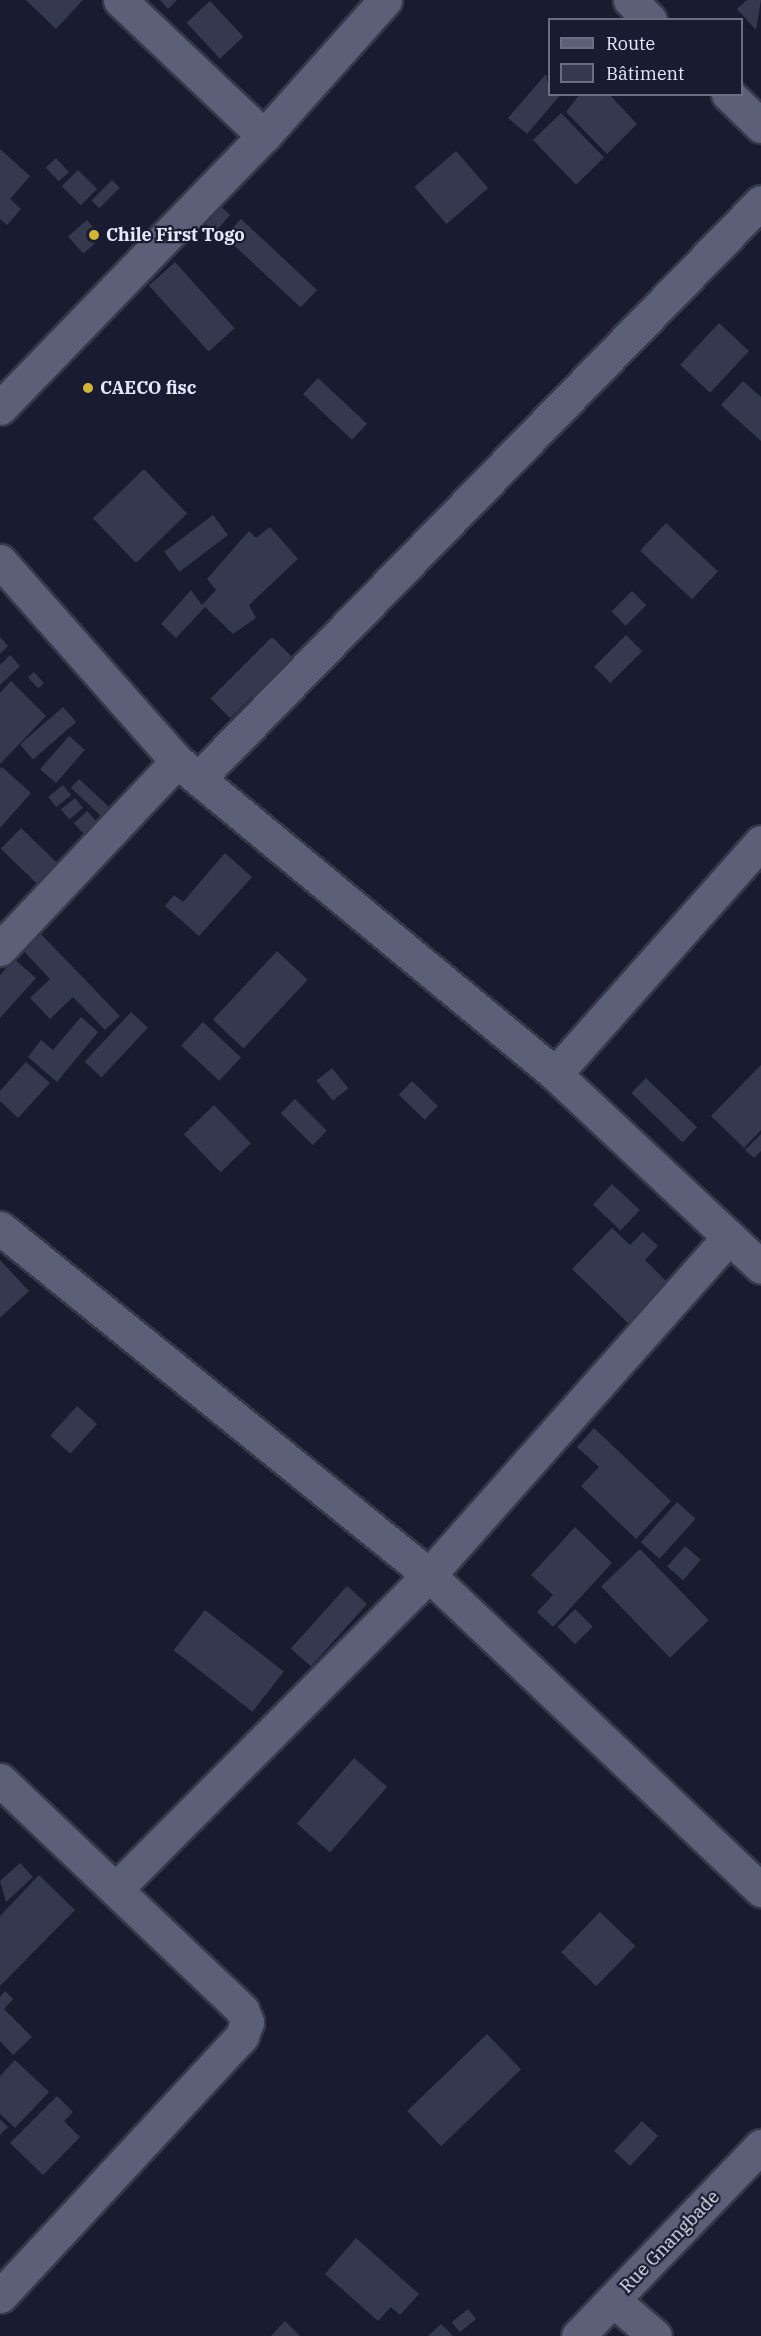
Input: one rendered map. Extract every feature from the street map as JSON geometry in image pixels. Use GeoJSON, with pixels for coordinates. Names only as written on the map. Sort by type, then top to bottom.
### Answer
{"type":"FeatureCollection","features":[{"type":"Feature","properties":{"kind":"street"},"geometry":{"type":"LineString","coordinates":[[120,0],[264,136]]}},
{"type":"Feature","properties":{"kind":"street"},"geometry":{"type":"LineString","coordinates":[[0,408],[264,136],[385,0]]}},
{"type":"Feature","properties":{"kind":"street"},"geometry":{"type":"LineString","coordinates":[[630,0],[648,18]]}},
{"type":"Feature","properties":{"kind":"street"},"geometry":{"type":"LineString","coordinates":[[730,96],[761,126]]}},
{"type":"Feature","properties":{"kind":"street"},"geometry":{"type":"LineString","coordinates":[[0,949],[189,769],[761,201]]}},
{"type":"Feature","properties":{"kind":"street"},"geometry":{"type":"LineString","coordinates":[[0,561],[189,769],[555,1074],[761,1267]]}},
{"type":"Feature","properties":{"kind":"street"},"geometry":{"type":"LineString","coordinates":[[555,1074],[761,842]]}},
{"type":"Feature","properties":{"kind":"street"},"geometry":{"type":"LineString","coordinates":[[0,1228],[429,1575],[761,1890]]}},
{"type":"Feature","properties":{"kind":"street"},"geometry":{"type":"LineString","coordinates":[[116,1889],[429,1575],[729,1237]]}},
{"type":"Feature","properties":{"kind":"street"},"geometry":{"type":"LineString","coordinates":[[0,1780],[242,2010],[247,2028],[0,2296]]}},
{"type":"Feature","properties":{"kind":"street","name":"Rue Gnangbade"},"geometry":{"type":"LineString","coordinates":[[578,2336],[761,2146]]}},
{"type":"Feature","properties":{"kind":"street"},"geometry":{"type":"LineString","coordinates":[[613,2300],[655,2336]]}},
{"type":"Feature","properties":{"kind":"building"},"geometry":{"type":"Polygon","coordinates":[[[26,0],[83,0],[56,29],[26,0]]]}},
{"type":"Feature","properties":{"kind":"building"},"geometry":{"type":"Polygon","coordinates":[[[160,0],[177,0],[168,9],[160,0]]]}},
{"type":"Feature","properties":{"kind":"building"},"geometry":{"type":"Polygon","coordinates":[[[747,0],[761,0],[756,30],[737,9],[747,0]]]}},
{"type":"Feature","properties":{"kind":"building"},"geometry":{"type":"Polygon","coordinates":[[[210,1],[243,37],[220,59],[187,23],[210,1]]]}},
{"type":"Feature","properties":{"kind":"building"},"geometry":{"type":"Polygon","coordinates":[[[546,74],[548,96],[559,96],[527,134],[508,118],[546,74]]]}},
{"type":"Feature","properties":{"kind":"building"},"geometry":{"type":"Polygon","coordinates":[[[578,96],[611,96],[637,124],[607,154],[566,112],[578,96]]]}},
{"type":"Feature","properties":{"kind":"building"},"geometry":{"type":"Polygon","coordinates":[[[561,113],[604,158],[576,185],[533,140],[561,113]]]}},
{"type":"Feature","properties":{"kind":"building"},"geometry":{"type":"Polygon","coordinates":[[[0,149],[30,176],[10,199],[21,209],[7,225],[0,219],[0,149]]]}},
{"type":"Feature","properties":{"kind":"building"},"geometry":{"type":"Polygon","coordinates":[[[456,151],[488,188],[447,224],[414,187],[456,151]]]}},
{"type":"Feature","properties":{"kind":"building"},"geometry":{"type":"Polygon","coordinates":[[[56,158],[69,172],[59,181],[46,168],[56,158]]]}},
{"type":"Feature","properties":{"kind":"building"},"geometry":{"type":"Polygon","coordinates":[[[78,170],[97,189],[81,205],[62,186],[78,170]]]}},
{"type":"Feature","properties":{"kind":"building"},"geometry":{"type":"Polygon","coordinates":[[[112,180],[120,188],[99,208],[91,201],[112,180]]]}},
{"type":"Feature","properties":{"kind":"building"},"geometry":{"type":"Polygon","coordinates":[[[219,205],[230,215],[215,232],[204,222],[219,205]]]}},
{"type":"Feature","properties":{"kind":"building"},"geometry":{"type":"Polygon","coordinates":[[[241,219],[317,290],[301,307],[225,237],[241,219]]]}},
{"type":"Feature","properties":{"kind":"building"},"geometry":{"type":"Polygon","coordinates":[[[87,220],[102,237],[83,254],[68,236],[87,220]]]}},
{"type":"Feature","properties":{"kind":"building"},"geometry":{"type":"Polygon","coordinates":[[[175,262],[235,328],[209,352],[149,285],[175,262]]]}},
{"type":"Feature","properties":{"kind":"building"},"geometry":{"type":"Polygon","coordinates":[[[719,323],[749,351],[710,393],[680,365],[719,323]]]}},
{"type":"Feature","properties":{"kind":"building"},"geometry":{"type":"Polygon","coordinates":[[[318,378],[367,424],[352,440],[303,394],[318,378]]]}},
{"type":"Feature","properties":{"kind":"building"},"geometry":{"type":"Polygon","coordinates":[[[743,381],[761,397],[761,441],[721,405],[743,381]]]}},
{"type":"Feature","properties":{"kind":"building"},"geometry":{"type":"Polygon","coordinates":[[[144,469],[187,514],[136,563],[93,518],[144,469]]]}},
{"type":"Feature","properties":{"kind":"building"},"geometry":{"type":"Polygon","coordinates":[[[213,515],[228,535],[179,572],[164,552],[213,515]]]}},
{"type":"Feature","properties":{"kind":"building"},"geometry":{"type":"Polygon","coordinates":[[[666,523],[718,571],[692,599],[640,551],[666,523]]]}},
{"type":"Feature","properties":{"kind":"building"},"geometry":{"type":"Polygon","coordinates":[[[270,527],[298,559],[249,605],[256,618],[233,634],[205,607],[176,638],[161,624],[191,590],[202,605],[216,590],[207,579],[249,531],[256,538],[270,527]]]}},
{"type":"Feature","properties":{"kind":"building"},"geometry":{"type":"Polygon","coordinates":[[[632,591],[646,605],[626,626],[611,612],[632,591]]]}},
{"type":"Feature","properties":{"kind":"building"},"geometry":{"type":"Polygon","coordinates":[[[626,635],[642,651],[610,683],[594,667],[626,635]]]}},
{"type":"Feature","properties":{"kind":"building"},"geometry":{"type":"Polygon","coordinates":[[[0,637],[8,646],[0,654],[0,637]]]}},
{"type":"Feature","properties":{"kind":"building"},"geometry":{"type":"Polygon","coordinates":[[[272,637],[292,657],[230,718],[210,699],[272,637]]]}},
{"type":"Feature","properties":{"kind":"building"},"geometry":{"type":"Polygon","coordinates":[[[10,655],[20,666],[0,685],[0,665],[10,655]]]}},
{"type":"Feature","properties":{"kind":"building"},"geometry":{"type":"Polygon","coordinates":[[[34,672],[44,683],[38,689],[28,677],[34,672]]]}},
{"type":"Feature","properties":{"kind":"building"},"geometry":{"type":"Polygon","coordinates":[[[11,681],[46,716],[0,764],[0,693],[11,681]]]}},
{"type":"Feature","properties":{"kind":"building"},"geometry":{"type":"Polygon","coordinates":[[[63,707],[76,722],[33,759],[20,744],[63,707]]]}},
{"type":"Feature","properties":{"kind":"building"},"geometry":{"type":"Polygon","coordinates":[[[69,736],[85,750],[56,783],[40,769],[69,736]]]}},
{"type":"Feature","properties":{"kind":"building"},"geometry":{"type":"Polygon","coordinates":[[[2,767],[31,793],[0,828],[0,769],[2,767]]]}},
{"type":"Feature","properties":{"kind":"building"},"geometry":{"type":"Polygon","coordinates":[[[79,779],[118,816],[110,825],[71,788],[79,779]]]}},
{"type":"Feature","properties":{"kind":"building"},"geometry":{"type":"Polygon","coordinates":[[[63,785],[71,795],[56,807],[48,797],[63,785]]]}},
{"type":"Feature","properties":{"kind":"building"},"geometry":{"type":"Polygon","coordinates":[[[75,798],[83,808],[69,819],[61,809],[75,798]]]}},
{"type":"Feature","properties":{"kind":"building"},"geometry":{"type":"Polygon","coordinates":[[[87,811],[100,825],[87,837],[74,823],[87,811]]]}},
{"type":"Feature","properties":{"kind":"building"},"geometry":{"type":"Polygon","coordinates":[[[21,828],[67,872],[47,893],[1,849],[21,828]]]}},
{"type":"Feature","properties":{"kind":"building"},"geometry":{"type":"Polygon","coordinates":[[[225,853],[252,877],[199,936],[165,906],[174,895],[183,902],[225,853]]]}},
{"type":"Feature","properties":{"kind":"building"},"geometry":{"type":"Polygon","coordinates":[[[38,931],[120,1016],[105,1030],[73,997],[50,1019],[30,998],[50,979],[20,947],[38,931]]]}},
{"type":"Feature","properties":{"kind":"building"},"geometry":{"type":"Polygon","coordinates":[[[277,951],[308,980],[244,1048],[213,1020],[277,951]]]}},
{"type":"Feature","properties":{"kind":"building"},"geometry":{"type":"Polygon","coordinates":[[[14,959],[36,978],[0,1018],[0,975],[14,959]]]}},
{"type":"Feature","properties":{"kind":"building"},"geometry":{"type":"Polygon","coordinates":[[[131,1012],[148,1028],[101,1077],[85,1062],[131,1012]]]}},
{"type":"Feature","properties":{"kind":"building"},"geometry":{"type":"Polygon","coordinates":[[[81,1017],[98,1032],[57,1082],[28,1057],[41,1040],[53,1050],[81,1017]]]}},
{"type":"Feature","properties":{"kind":"building"},"geometry":{"type":"Polygon","coordinates":[[[203,1022],[241,1057],[219,1081],[181,1045],[203,1022]]]}},
{"type":"Feature","properties":{"kind":"building"},"geometry":{"type":"Polygon","coordinates":[[[26,1062],[50,1083],[18,1118],[0,1101],[0,1091],[26,1062]]]}},
{"type":"Feature","properties":{"kind":"building"},"geometry":{"type":"Polygon","coordinates":[[[761,1065],[761,1130],[744,1148],[711,1116],[761,1065]]]}},
{"type":"Feature","properties":{"kind":"building"},"geometry":{"type":"Polygon","coordinates":[[[332,1068],[348,1088],[333,1101],[316,1081],[332,1068]]]}},
{"type":"Feature","properties":{"kind":"building"},"geometry":{"type":"Polygon","coordinates":[[[646,1078],[697,1127],[682,1142],[631,1093],[646,1078]]]}},
{"type":"Feature","properties":{"kind":"building"},"geometry":{"type":"Polygon","coordinates":[[[412,1081],[438,1106],[425,1120],[399,1095],[412,1081]]]}},
{"type":"Feature","properties":{"kind":"building"},"geometry":{"type":"Polygon","coordinates":[[[295,1099],[327,1131],[313,1145],[281,1113],[295,1099]]]}},
{"type":"Feature","properties":{"kind":"building"},"geometry":{"type":"Polygon","coordinates":[[[214,1105],[251,1143],[221,1172],[184,1134],[214,1105]]]}},
{"type":"Feature","properties":{"kind":"building"},"geometry":{"type":"Polygon","coordinates":[[[761,1134],[761,1151],[754,1158],[745,1150],[761,1134]]]}},
{"type":"Feature","properties":{"kind":"building"},"geometry":{"type":"Polygon","coordinates":[[[612,1184],[640,1210],[621,1230],[593,1204],[612,1184]]]}},
{"type":"Feature","properties":{"kind":"building"},"geometry":{"type":"Polygon","coordinates":[[[612,1228],[630,1245],[643,1232],[658,1246],[645,1260],[672,1287],[633,1328],[572,1269],[612,1228]]]}},
{"type":"Feature","properties":{"kind":"building"},"geometry":{"type":"Polygon","coordinates":[[[0,1260],[29,1291],[0,1318],[0,1260]]]}},
{"type":"Feature","properties":{"kind":"building"},"geometry":{"type":"Polygon","coordinates":[[[77,1406],[97,1424],[70,1454],[50,1436],[77,1406]]]}},
{"type":"Feature","properties":{"kind":"building"},"geometry":{"type":"Polygon","coordinates":[[[594,1428],[671,1501],[636,1539],[581,1486],[599,1467],[577,1447],[594,1428]]]}},
{"type":"Feature","properties":{"kind":"building"},"geometry":{"type":"Polygon","coordinates":[[[677,1502],[696,1519],[659,1559],[641,1542],[677,1502]]]}},
{"type":"Feature","properties":{"kind":"building"},"geometry":{"type":"Polygon","coordinates":[[[575,1527],[612,1563],[553,1627],[537,1612],[553,1595],[531,1575],[575,1527]]]}},
{"type":"Feature","properties":{"kind":"building"},"geometry":{"type":"Polygon","coordinates":[[[685,1546],[701,1560],[683,1580],[667,1566],[685,1546]]]}},
{"type":"Feature","properties":{"kind":"building"},"geometry":{"type":"Polygon","coordinates":[[[640,1549],[709,1620],[670,1658],[601,1587],[640,1549]]]}},
{"type":"Feature","properties":{"kind":"building"},"geometry":{"type":"Polygon","coordinates":[[[347,1586],[367,1604],[311,1666],[291,1648],[347,1586]]]}},
{"type":"Feature","properties":{"kind":"building"},"geometry":{"type":"Polygon","coordinates":[[[575,1609],[593,1627],[575,1644],[557,1627],[575,1609]]]}},
{"type":"Feature","properties":{"kind":"building"},"geometry":{"type":"Polygon","coordinates":[[[205,1610],[284,1672],[252,1712],[174,1650],[205,1610]]]}},
{"type":"Feature","properties":{"kind":"building"},"geometry":{"type":"Polygon","coordinates":[[[354,1758],[387,1787],[330,1853],[297,1824],[354,1758]]]}},
{"type":"Feature","properties":{"kind":"building"},"geometry":{"type":"Polygon","coordinates":[[[20,1863],[33,1877],[6,1902],[0,1881],[20,1863]]]}},
{"type":"Feature","properties":{"kind":"building"},"geometry":{"type":"Polygon","coordinates":[[[39,1875],[75,1910],[0,1986],[0,1916],[39,1875]]]}},
{"type":"Feature","properties":{"kind":"building"},"geometry":{"type":"Polygon","coordinates":[[[600,1912],[635,1946],[596,1986],[561,1952],[600,1912]]]}},
{"type":"Feature","properties":{"kind":"building"},"geometry":{"type":"Polygon","coordinates":[[[5,1991],[13,1999],[4,2009],[32,2037],[13,2055],[0,2041],[0,1997],[5,1991]]]}},
{"type":"Feature","properties":{"kind":"building"},"geometry":{"type":"Polygon","coordinates":[[[487,2034],[521,2069],[441,2146],[407,2111],[487,2034]]]}},
{"type":"Feature","properties":{"kind":"building"},"geometry":{"type":"Polygon","coordinates":[[[15,2060],[49,2092],[15,2128],[0,2114],[0,2076],[15,2060]]]}},
{"type":"Feature","properties":{"kind":"building"},"geometry":{"type":"Polygon","coordinates":[[[57,2096],[73,2112],[64,2121],[80,2137],[43,2175],[10,2143],[57,2096]]]}},
{"type":"Feature","properties":{"kind":"building"},"geometry":{"type":"Polygon","coordinates":[[[0,2119],[8,2127],[0,2135],[0,2119]]]}},
{"type":"Feature","properties":{"kind":"building"},"geometry":{"type":"Polygon","coordinates":[[[642,2121],[658,2136],[630,2166],[614,2151],[642,2121]]]}},
{"type":"Feature","properties":{"kind":"building"},"geometry":{"type":"Polygon","coordinates":[[[356,2238],[419,2294],[400,2315],[391,2307],[378,2321],[325,2274],[356,2238]]]}},
{"type":"Feature","properties":{"kind":"building"},"geometry":{"type":"Polygon","coordinates":[[[468,2309],[476,2319],[460,2332],[452,2322],[468,2309]]]}},
{"type":"Feature","properties":{"kind":"building"},"geometry":{"type":"Polygon","coordinates":[[[285,2321],[300,2336],[271,2336],[285,2321]]]}},
{"type":"Feature","properties":{"kind":"building"},"geometry":{"type":"Polygon","coordinates":[[[441,2324],[453,2336],[428,2336],[441,2324]]]}},
{"type":"Feature","properties":{"kind":"place","name":"Chile First Togo"},"geometry":{"type":"Point","coordinates":[94,235]}},
{"type":"Feature","properties":{"kind":"place","name":"CAECO fisc"},"geometry":{"type":"Point","coordinates":[88,388]}}]}
